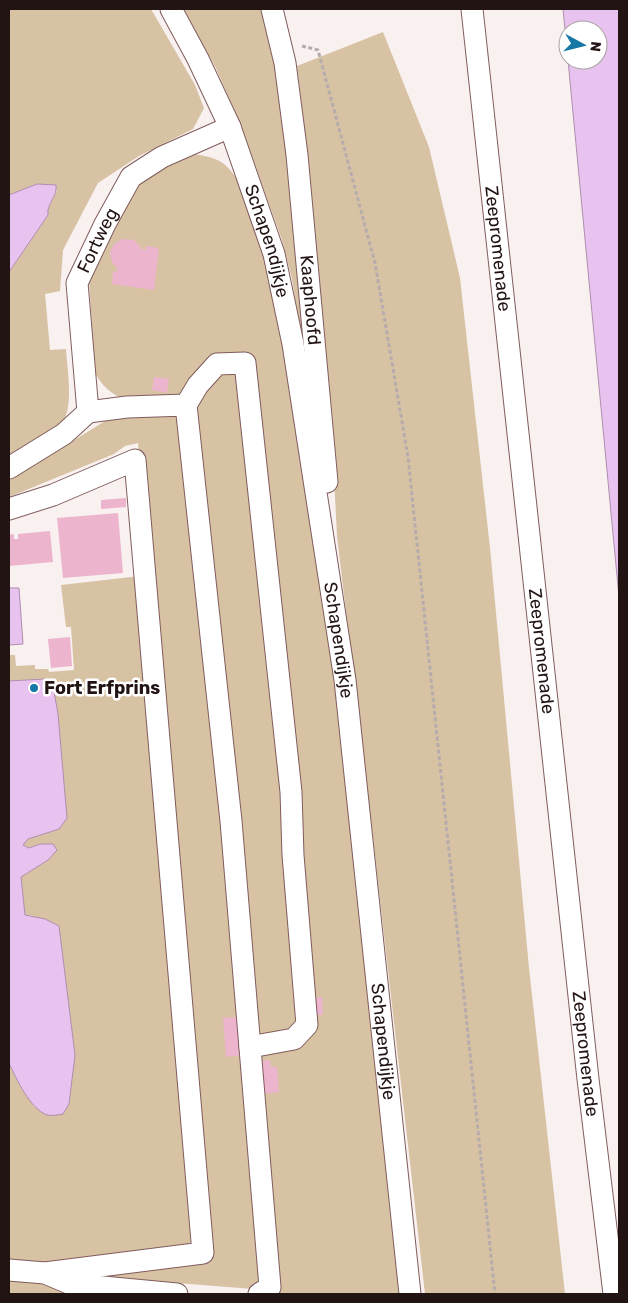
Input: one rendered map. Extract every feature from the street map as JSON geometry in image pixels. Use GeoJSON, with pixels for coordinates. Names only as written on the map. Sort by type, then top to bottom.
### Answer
{"type":"FeatureCollection","features":[{"type":"Feature","properties":{"kind":"street","name":"Schapendijkje"},"geometry":{"type":"LineString","coordinates":[[171,9],[198,59],[230,127],[276,263],[293,344],[347,697],[410,1294]]}},
{"type":"Feature","properties":{"kind":"street","name":"Kaaphoofd"},"geometry":{"type":"LineString","coordinates":[[272,9],[285,63],[298,155],[335,576],[331,593]]}},
{"type":"Feature","properties":{"kind":"street","name":"Zeepromenade"},"geometry":{"type":"LineString","coordinates":[[472,9],[588,1079],[614,1294]]}},
{"type":"Feature","properties":{"kind":"street","name":"Fortweg"},"geometry":{"type":"LineString","coordinates":[[88,412],[77,283],[105,224],[131,177],[162,157],[230,127]]}},
{"type":"Feature","properties":{"kind":"street"},"geometry":{"type":"LineString","coordinates":[[250,1047],[294,1039],[307,1025],[293,855],[290,783],[244,362],[217,364],[198,385],[186,405],[231,821],[270,1287],[260,1294]]}},
{"type":"Feature","properties":{"kind":"street"},"geometry":{"type":"LineString","coordinates":[[9,468],[64,434],[88,412],[127,407],[186,405]]}},
{"type":"Feature","properties":{"kind":"street"},"geometry":{"type":"LineString","coordinates":[[9,509],[53,495],[135,460],[203,1253],[45,1273],[9,1270]]}},
{"type":"Feature","properties":{"kind":"street"},"geometry":{"type":"LineString","coordinates":[[45,1273],[70,1284],[177,1294]]}},
{"type":"Feature","properties":{"kind":"path"},"geometry":{"type":"LineString","coordinates":[[280,40],[318,50],[375,263],[408,457],[495,1294]]}},
{"type":"Feature","properties":{"kind":"shaded area"},"geometry":{"type":"Polygon","coordinates":[[[9,9],[151,9],[195,85],[204,108],[193,129],[139,156],[98,183],[63,250],[60,291],[45,294],[50,350],[66,349],[69,400],[65,419],[50,434],[9,455],[9,272],[48,215],[47,210],[57,190],[37,184],[9,195],[9,9]]]}},
{"type":"Feature","properties":{"kind":"shaded area"},"geometry":{"type":"Polygon","coordinates":[[[182,9],[264,9],[279,65],[315,403],[301,337],[292,279],[282,240],[239,121],[215,66],[182,9]]]}},
{"type":"Feature","properties":{"kind":"shaded area"},"geometry":{"type":"Polygon","coordinates":[[[563,9],[619,9],[619,597],[569,70],[608,70],[608,20],[564,20],[563,9]]]}},
{"type":"Feature","properties":{"kind":"shaded area"},"geometry":{"type":"Polygon","coordinates":[[[383,32],[429,147],[460,278],[490,548],[529,968],[565,1294],[425,1294],[337,536],[330,397],[297,66],[383,32]]]}},
{"type":"Feature","properties":{"kind":"shaded area"},"geometry":{"type":"Polygon","coordinates":[[[195,154],[220,161],[238,180],[272,278],[341,718],[402,1294],[264,1294],[264,1290],[101,1277],[73,1272],[211,1262],[138,443],[125,446],[114,454],[9,497],[9,477],[115,415],[127,400],[108,390],[95,373],[89,281],[94,264],[138,185],[152,174],[182,157],[195,154]]]}},
{"type":"Feature","properties":{"kind":"shaded area"},"geometry":{"type":"Polygon","coordinates":[[[37,184],[56,185],[48,215],[9,272],[9,195],[37,184]]]}},
{"type":"Feature","properties":{"kind":"shaded area"},"geometry":{"type":"Polygon","coordinates":[[[140,576],[198,1235],[178,1253],[28,1266],[9,1264],[9,1063],[20,1085],[35,1107],[34,916],[25,915],[21,877],[48,860],[40,844],[29,848],[22,845],[27,839],[59,829],[45,679],[9,681],[9,655],[15,655],[16,666],[35,665],[35,669],[48,669],[49,672],[74,670],[71,627],[66,627],[61,585],[140,576]]]}},
{"type":"Feature","properties":{"kind":"shaded area"},"geometry":{"type":"Polygon","coordinates":[[[9,588],[19,588],[23,644],[9,645],[9,588]]]}},
{"type":"Feature","properties":{"kind":"shaded area"},"geometry":{"type":"Polygon","coordinates":[[[45,679],[53,686],[58,714],[67,818],[59,829],[28,839],[23,845],[29,848],[40,844],[53,844],[57,850],[48,860],[21,877],[25,915],[45,919],[59,926],[75,1055],[69,1104],[63,1114],[53,1115],[41,1112],[29,1100],[9,1063],[9,681],[45,679]]]}},
{"type":"Feature","properties":{"kind":"shaded area"},"geometry":{"type":"Polygon","coordinates":[[[9,1276],[168,1294],[9,1294],[9,1276]]]}},
{"type":"Feature","properties":{"kind":"building"},"geometry":{"type":"Polygon","coordinates":[[[122,239],[134,240],[142,249],[146,250],[146,246],[159,248],[154,290],[112,284],[113,271],[117,272],[117,268],[112,262],[110,252],[114,244],[122,239]]]}},
{"type":"Feature","properties":{"kind":"building"},"geometry":{"type":"Polygon","coordinates":[[[154,377],[169,379],[167,393],[152,390],[154,377]]]}},
{"type":"Feature","properties":{"kind":"building"},"geometry":{"type":"Polygon","coordinates":[[[126,498],[126,507],[101,509],[101,500],[126,498]]]}},
{"type":"Feature","properties":{"kind":"building"},"geometry":{"type":"Polygon","coordinates":[[[118,513],[123,573],[63,578],[57,518],[118,513]]]}},
{"type":"Feature","properties":{"kind":"building"},"geometry":{"type":"Polygon","coordinates":[[[50,531],[53,562],[9,566],[9,535],[14,534],[14,539],[18,539],[18,534],[50,531]]]}},
{"type":"Feature","properties":{"kind":"building"},"geometry":{"type":"Polygon","coordinates":[[[70,637],[72,666],[51,668],[48,639],[70,637]]]}},
{"type":"Feature","properties":{"kind":"building"},"geometry":{"type":"Polygon","coordinates":[[[322,997],[323,1015],[314,1015],[313,998],[322,997]]]}},
{"type":"Feature","properties":{"kind":"building"},"geometry":{"type":"Polygon","coordinates":[[[239,1017],[243,1055],[226,1057],[223,1018],[239,1017]]]}},
{"type":"Feature","properties":{"kind":"building"},"geometry":{"type":"Polygon","coordinates":[[[270,1060],[271,1067],[277,1067],[279,1092],[262,1094],[260,1061],[270,1060]]]}},
{"type":"Feature","properties":{"kind":"place","name":"Fort Erfprins"},"geometry":{"type":"Point","coordinates":[34,688]}}]}
